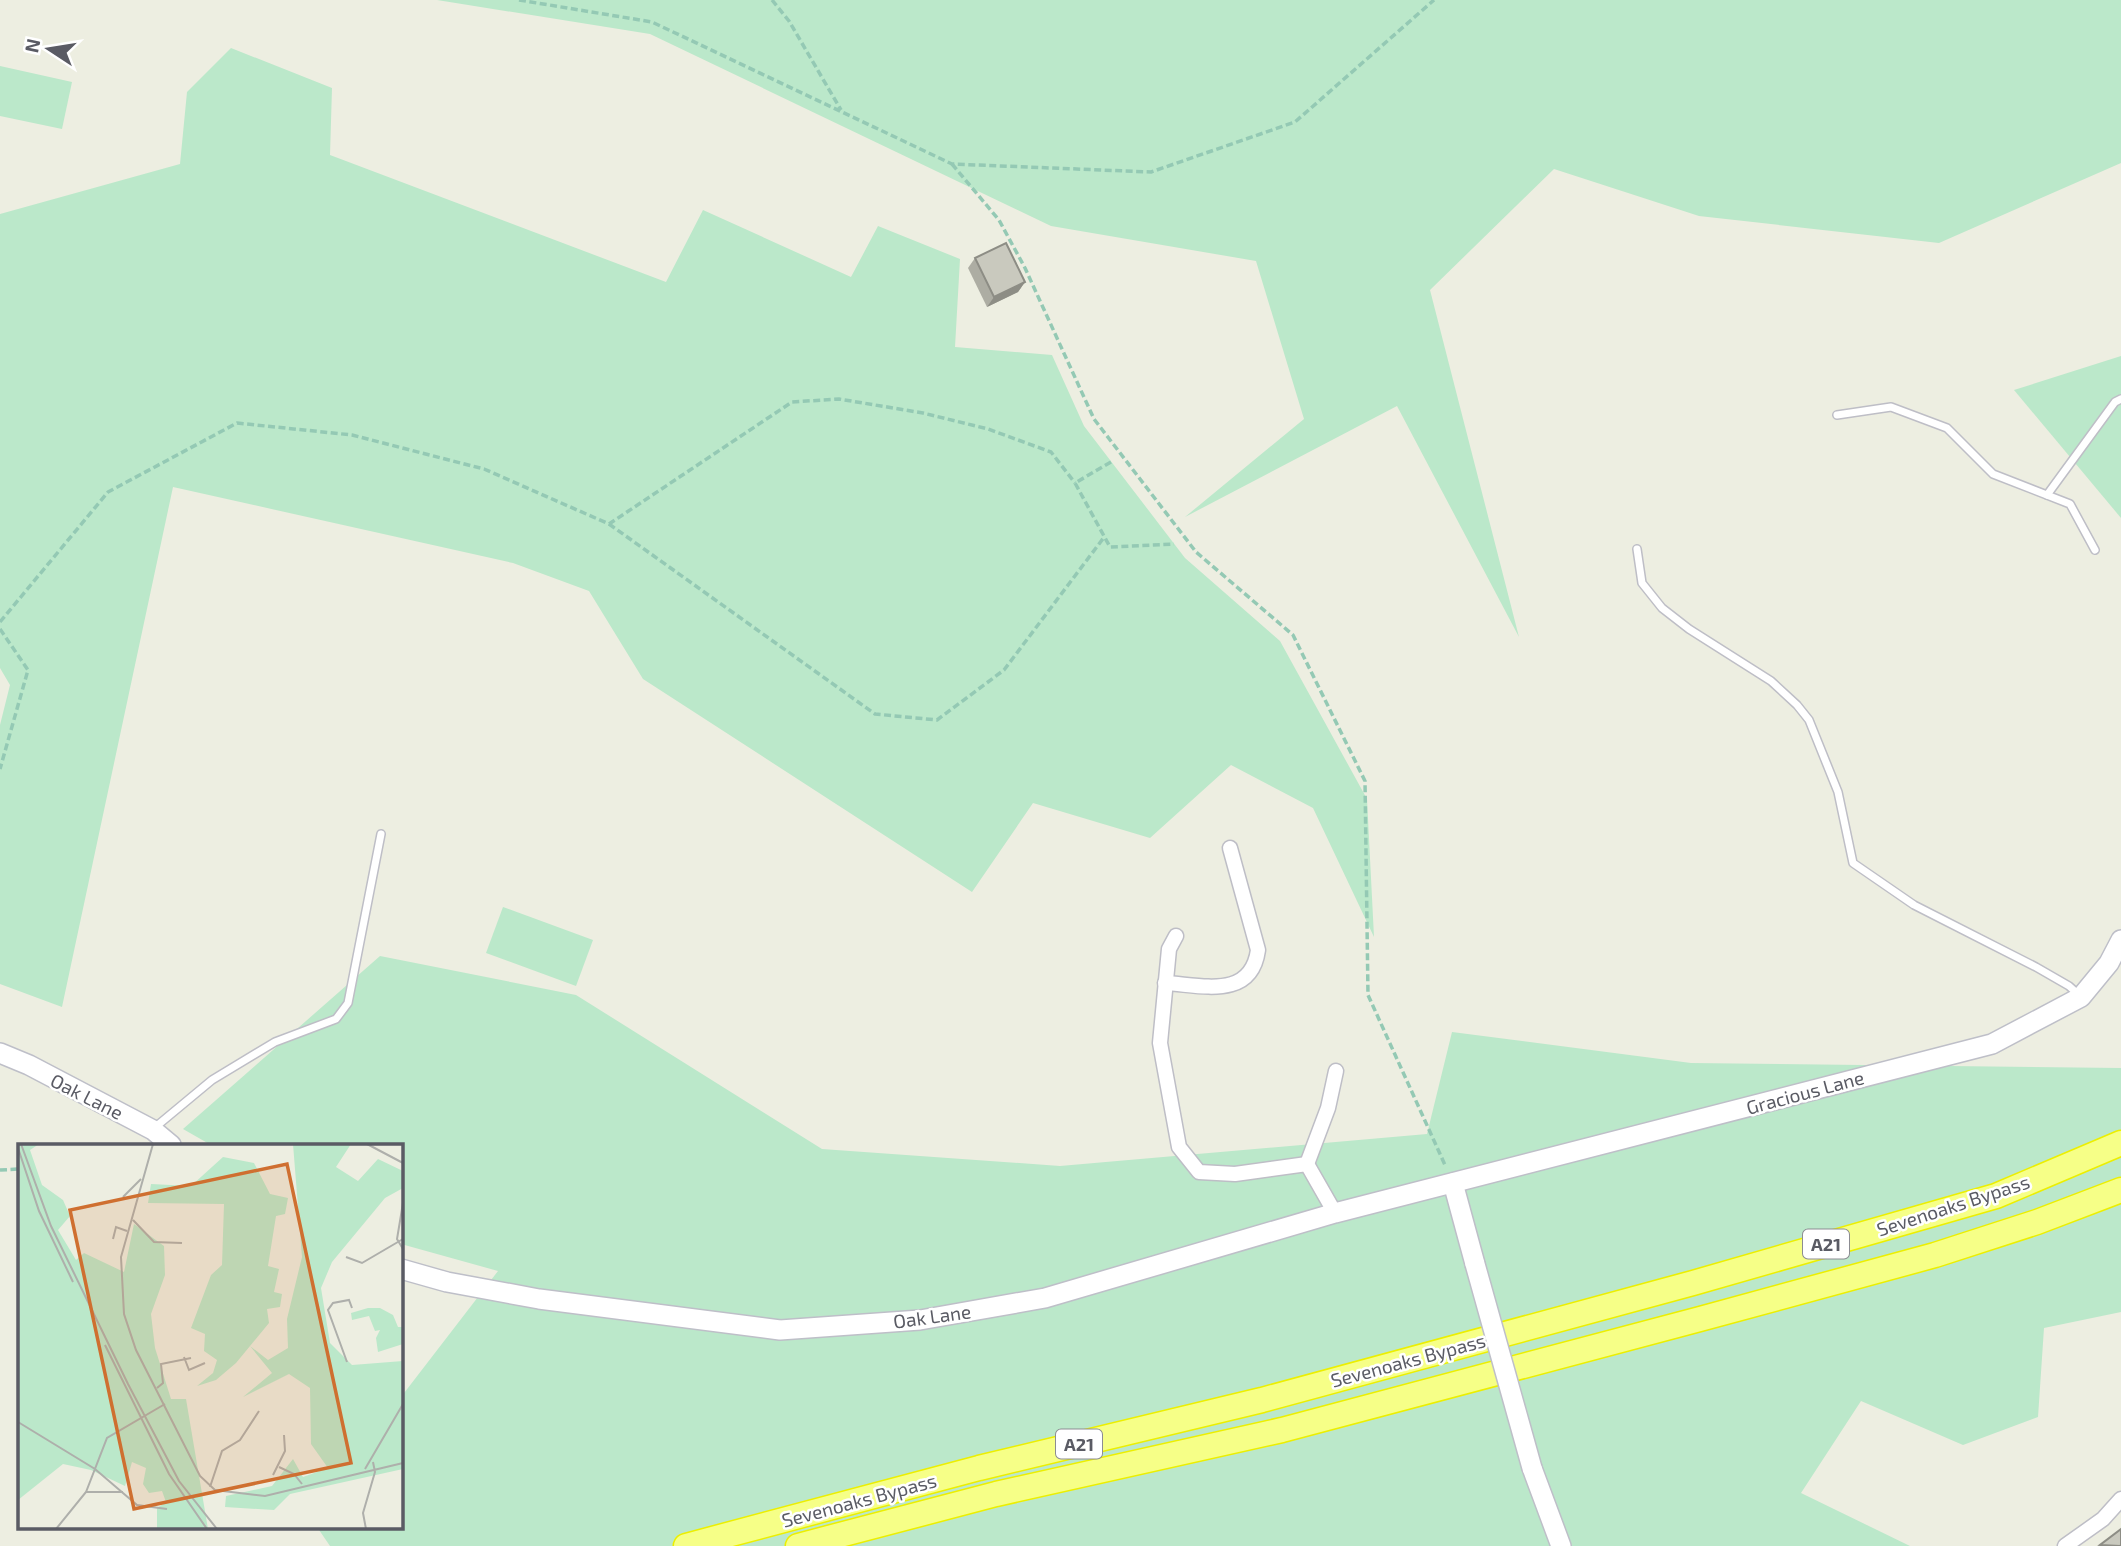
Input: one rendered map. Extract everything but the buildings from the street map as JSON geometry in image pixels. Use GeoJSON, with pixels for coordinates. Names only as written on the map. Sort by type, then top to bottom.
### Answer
{"type":"FeatureCollection","features":[{"type":"Feature","properties":{"kind":"highway","name":"Sevenoaks Bypass"},"geometry":{"type":"LineString","coordinates":[[686,1546],[979,1468],[1262,1400],[1706,1279],[1996,1196],[2121,1143]]}},
{"type":"Feature","properties":{"kind":"highway","name":"Sevenoaks Bypass"},"geometry":{"type":"LineString","coordinates":[[798,1546],[996,1494],[1282,1430],[1700,1319],[1935,1255],[2036,1222],[2121,1190]]}},
{"type":"Feature","properties":{"kind":"street"},"geometry":{"type":"LineString","coordinates":[[1165,983],[1226,986],[1239,982],[1256,965],[1258,950],[1230,848]]}},
{"type":"Feature","properties":{"kind":"street"},"geometry":{"type":"LineString","coordinates":[[1176,936],[1169,949],[1160,1043],[1178,1147],[1199,1172],[1235,1174],[1307,1164]]}},
{"type":"Feature","properties":{"kind":"street","name":"Gracious Lane"},"geometry":{"type":"LineString","coordinates":[[1453,1183],[1992,1044],[2081,997],[2109,963],[2121,940]]}},
{"type":"Feature","properties":{"kind":"street","name":"Oak Lane"},"geometry":{"type":"LineString","coordinates":[[0,1053],[29,1065],[153,1130],[170,1144]]}},
{"type":"Feature","properties":{"kind":"street"},"geometry":{"type":"LineString","coordinates":[[1307,1164],[1328,1108],[1336,1071]]}},
{"type":"Feature","properties":{"kind":"street"},"geometry":{"type":"LineString","coordinates":[[1307,1164],[1335,1213]]}},
{"type":"Feature","properties":{"kind":"street","name":"Oak Lane"},"geometry":{"type":"LineString","coordinates":[[402,1269],[447,1282],[539,1299],[779,1330],[920,1320],[1045,1298],[1335,1213],[1453,1183]]}},
{"type":"Feature","properties":{"kind":"street"},"geometry":{"type":"LineString","coordinates":[[1453,1183],[1532,1468],[1561,1546]]}},
{"type":"Feature","properties":{"kind":"street"},"geometry":{"type":"LineString","coordinates":[[2065,1546],[2103,1519],[2121,1499]]}},
{"type":"Feature","properties":{"kind":"lane"},"geometry":{"type":"LineString","coordinates":[[2047,495],[2115,402],[2121,399]]}},
{"type":"Feature","properties":{"kind":"lane"},"geometry":{"type":"LineString","coordinates":[[1837,415],[1891,407],[1947,428],[1993,474],[2070,504],[2095,550]]}},
{"type":"Feature","properties":{"kind":"lane"},"geometry":{"type":"LineString","coordinates":[[1637,550],[1642,583],[1662,608],[1689,629],[1771,681],[1809,720],[1838,792],[1853,863],[1914,905],[2036,967],[2069,986],[2081,997]]}},
{"type":"Feature","properties":{"kind":"lane"},"geometry":{"type":"LineString","coordinates":[[153,1130],[212,1080],[275,1042],[336,1019],[348,1003],[381,834]]}},
{"type":"Feature","properties":{"kind":"path"},"geometry":{"type":"LineString","coordinates":[[519,0],[652,22],[953,164],[1151,172],[1295,122],[1434,0]]}},
{"type":"Feature","properties":{"kind":"path"},"geometry":{"type":"LineString","coordinates":[[772,0],[789,21],[842,112]]}},
{"type":"Feature","properties":{"kind":"path"},"geometry":{"type":"LineString","coordinates":[[953,164],[999,220],[1025,268],[1094,419],[1196,552],[1293,635],[1365,781],[1368,995],[1453,1183]]}},
{"type":"Feature","properties":{"kind":"path"},"geometry":{"type":"LineString","coordinates":[[609,524],[792,402],[839,399],[923,413],[988,429],[1051,452],[1075,483],[1111,547],[1174,544]]}},
{"type":"Feature","properties":{"kind":"path"},"geometry":{"type":"LineString","coordinates":[[0,622],[108,492],[237,423],[352,435],[485,469],[609,524],[875,714],[937,720],[1004,670],[1105,536]]}},
{"type":"Feature","properties":{"kind":"path"},"geometry":{"type":"LineString","coordinates":[[1075,483],[1111,462]]}},
{"type":"Feature","properties":{"kind":"path"},"geometry":{"type":"LineString","coordinates":[[0,629],[29,670],[0,769]]}},
{"type":"Feature","properties":{"kind":"path"},"geometry":{"type":"LineString","coordinates":[[0,1170],[18,1169]]}},
{"type":"Feature","properties":{"kind":"green space"},"geometry":{"type":"Polygon","coordinates":[[[437,0],[2121,0],[2121,163],[1939,243],[1699,216],[1554,169],[1430,290],[1519,637],[1397,406],[1185,517],[1304,419],[1256,261],[1051,226],[650,34],[437,0]]]}},
{"type":"Feature","properties":{"kind":"green space"},"geometry":{"type":"Polygon","coordinates":[[[231,48],[332,88],[330,155],[666,282],[703,210],[851,277],[878,226],[960,259],[955,347],[1052,355],[1084,426],[1185,558],[1280,641],[1367,799],[1374,937],[1313,808],[1231,765],[1150,838],[1033,803],[972,892],[643,679],[589,591],[513,563],[173,487],[62,1007],[0,984],[0,725],[10,685],[0,668],[0,214],[180,164],[187,92],[231,48]]]}},
{"type":"Feature","properties":{"kind":"green space"},"geometry":{"type":"Polygon","coordinates":[[[0,66],[72,82],[62,129],[0,116],[0,66]]]}},
{"type":"Feature","properties":{"kind":"green space"},"geometry":{"type":"Polygon","coordinates":[[[2121,356],[2121,518],[2014,390],[2121,356]]]}},
{"type":"Feature","properties":{"kind":"green space"},"geometry":{"type":"Polygon","coordinates":[[[503,907],[593,940],[576,986],[486,953],[503,907]]]}},
{"type":"Feature","properties":{"kind":"green space"},"geometry":{"type":"Polygon","coordinates":[[[380,956],[576,995],[822,1149],[1060,1166],[1427,1134],[1452,1032],[1691,1063],[2121,1068],[2121,1312],[2044,1328],[2038,1417],[1963,1445],[1861,1401],[1801,1493],[1910,1546],[330,1546],[318,1528],[402,1528],[402,1396],[498,1271],[402,1244],[402,1144],[209,1144],[183,1129],[380,956]]]}}]}
